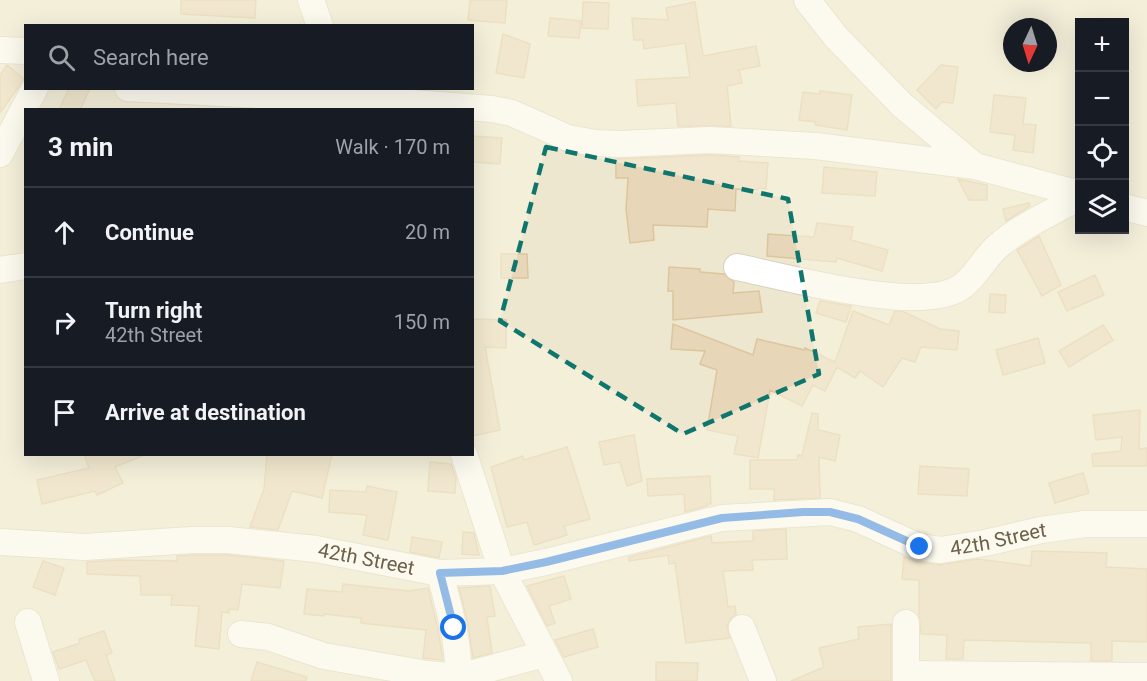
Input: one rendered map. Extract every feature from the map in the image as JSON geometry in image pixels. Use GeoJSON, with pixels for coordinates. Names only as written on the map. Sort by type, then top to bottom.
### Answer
{"type":"FeatureCollection","features":[{"type":"Feature","properties":{"kind":"street"},"geometry":{"type":"LineString","coordinates":[[311,0],[319,24]]}},
{"type":"Feature","properties":{"kind":"street"},"geometry":{"type":"LineString","coordinates":[[807,0],[836,38],[902,105],[975,166]]}},
{"type":"Feature","properties":{"kind":"street"},"geometry":{"type":"LineString","coordinates":[[0,50],[24,51]]}},
{"type":"Feature","properties":{"kind":"street"},"geometry":{"type":"LineString","coordinates":[[24,108],[34,90]]}},
{"type":"Feature","properties":{"kind":"street"},"geometry":{"type":"LineString","coordinates":[[165,90],[492,109],[512,113],[568,138],[595,143],[710,140],[816,146],[975,166],[1075,194]]}},
{"type":"Feature","properties":{"kind":"street"},"geometry":{"type":"LineString","coordinates":[[0,154],[24,109]]}},
{"type":"Feature","properties":{"kind":"street"},"geometry":{"type":"LineString","coordinates":[[738,267],[861,293],[907,297],[941,295],[961,287],[981,268],[997,247],[1075,198]]}},
{"type":"Feature","properties":{"kind":"street"},"geometry":{"type":"LineString","coordinates":[[1129,208],[1147,213]]}},
{"type":"Feature","properties":{"kind":"street"},"geometry":{"type":"LineString","coordinates":[[0,270],[24,266]]}},
{"type":"Feature","properties":{"kind":"street"},"geometry":{"type":"LineString","coordinates":[[465,456],[502,571],[560,681]]}},
{"type":"Feature","properties":{"kind":"street","name":"42th Street"},"geometry":{"type":"LineString","coordinates":[[0,542],[85,547],[228,540],[316,549],[440,573],[502,571],[722,518],[830,512],[858,519],[920,547],[941,550],[1041,530],[1085,524],[1147,524]]}},
{"type":"Feature","properties":{"kind":"street"},"geometry":{"type":"LineString","coordinates":[[440,573],[454,628],[459,663],[458,679]]}},
{"type":"Feature","properties":{"kind":"street"},"geometry":{"type":"LineString","coordinates":[[28,622],[46,681]]}},
{"type":"Feature","properties":{"kind":"street"},"geometry":{"type":"LineString","coordinates":[[906,623],[907,677],[1147,676]]}},
{"type":"Feature","properties":{"kind":"street"},"geometry":{"type":"LineString","coordinates":[[742,628],[763,681]]}},
{"type":"Feature","properties":{"kind":"street"},"geometry":{"type":"LineString","coordinates":[[242,634],[268,637],[324,656],[458,679],[544,654]]}},
{"type":"Feature","properties":{"kind":"highlighted area"},"geometry":{"type":"Polygon","coordinates":[[[546,147],[788,199],[819,374],[683,434],[500,321],[546,147]]]}},
{"type":"Feature","properties":{"kind":"shaded area"},"geometry":{"type":"Polygon","coordinates":[[[0,0],[1147,0],[1147,681],[0,681],[0,0]]]}},
{"type":"Feature","properties":{"kind":"building"},"geometry":{"type":"Polygon","coordinates":[[[181,0],[256,0],[255,18],[181,14],[181,0]]]}},
{"type":"Feature","properties":{"kind":"building"},"geometry":{"type":"Polygon","coordinates":[[[470,0],[507,0],[505,23],[468,20],[470,0]]]}},
{"type":"Feature","properties":{"kind":"building"},"geometry":{"type":"Polygon","coordinates":[[[583,2],[609,3],[608,29],[582,28],[583,2]]]}},
{"type":"Feature","properties":{"kind":"building"},"geometry":{"type":"Polygon","coordinates":[[[695,2],[703,56],[756,46],[760,66],[739,70],[742,83],[727,86],[731,126],[678,126],[676,103],[638,106],[636,80],[690,77],[685,43],[644,49],[643,40],[634,40],[632,18],[668,20],[666,8],[695,2]]]}},
{"type":"Feature","properties":{"kind":"building"},"geometry":{"type":"Polygon","coordinates":[[[550,18],[581,21],[579,38],[548,36],[550,18]]]}},
{"type":"Feature","properties":{"kind":"building"},"geometry":{"type":"Polygon","coordinates":[[[503,34],[530,44],[524,78],[496,73],[503,34]]]}},
{"type":"Feature","properties":{"kind":"building"},"geometry":{"type":"Polygon","coordinates":[[[7,65],[24,79],[0,113],[0,75],[7,65]]]}},
{"type":"Feature","properties":{"kind":"building"},"geometry":{"type":"Polygon","coordinates":[[[941,65],[958,67],[953,103],[942,102],[936,109],[917,90],[941,65]]]}},
{"type":"Feature","properties":{"kind":"building"},"geometry":{"type":"Polygon","coordinates":[[[68,90],[89,90],[81,108],[60,108],[68,90]]]}},
{"type":"Feature","properties":{"kind":"building"},"geometry":{"type":"Polygon","coordinates":[[[820,91],[852,95],[847,130],[799,120],[803,92],[820,94],[820,91]]]}},
{"type":"Feature","properties":{"kind":"building"},"geometry":{"type":"Polygon","coordinates":[[[994,95],[1026,98],[1023,124],[1036,125],[1033,153],[1013,150],[1015,135],[990,132],[994,95]]]}},
{"type":"Feature","properties":{"kind":"building"},"geometry":{"type":"Polygon","coordinates":[[[474,136],[502,138],[500,164],[474,162],[474,136]]]}},
{"type":"Feature","properties":{"kind":"building"},"geometry":{"type":"Polygon","coordinates":[[[710,155],[739,157],[739,161],[768,163],[766,189],[736,189],[735,211],[708,209],[707,227],[653,225],[654,240],[630,243],[626,209],[628,178],[616,178],[616,159],[710,155]]]}},
{"type":"Feature","properties":{"kind":"building"},"geometry":{"type":"Polygon","coordinates":[[[824,167],[877,172],[875,196],[822,193],[824,167]]]}},
{"type":"Feature","properties":{"kind":"building"},"geometry":{"type":"Polygon","coordinates":[[[958,179],[987,185],[987,200],[969,200],[958,179]]]}},
{"type":"Feature","properties":{"kind":"building"},"geometry":{"type":"Polygon","coordinates":[[[1029,203],[1030,206],[1006,221],[1003,209],[1029,203]]]}},
{"type":"Feature","properties":{"kind":"building"},"geometry":{"type":"Polygon","coordinates":[[[817,223],[853,227],[851,240],[888,250],[882,271],[837,258],[836,262],[767,256],[768,234],[814,237],[817,223]]]}},
{"type":"Feature","properties":{"kind":"building"},"geometry":{"type":"Polygon","coordinates":[[[1039,236],[1061,285],[1042,296],[1017,250],[1039,236]]]}},
{"type":"Feature","properties":{"kind":"building"},"geometry":{"type":"Polygon","coordinates":[[[501,254],[527,254],[528,278],[501,278],[501,254]]]}},
{"type":"Feature","properties":{"kind":"building"},"geometry":{"type":"Polygon","coordinates":[[[669,267],[700,269],[700,272],[724,274],[734,282],[733,293],[759,291],[762,312],[673,320],[673,291],[668,291],[669,267]]]}},
{"type":"Feature","properties":{"kind":"building"},"geometry":{"type":"Polygon","coordinates":[[[1095,275],[1104,295],[1067,311],[1058,292],[1095,275]]]}},
{"type":"Feature","properties":{"kind":"building"},"geometry":{"type":"Polygon","coordinates":[[[990,294],[1006,295],[1005,313],[989,312],[990,294]]]}},
{"type":"Feature","properties":{"kind":"building"},"geometry":{"type":"Polygon","coordinates":[[[820,301],[851,306],[846,322],[816,313],[820,301]]]}},
{"type":"Feature","properties":{"kind":"building"},"geometry":{"type":"Polygon","coordinates":[[[853,311],[889,325],[895,311],[902,311],[940,329],[959,331],[957,350],[921,347],[915,362],[902,358],[883,387],[860,371],[855,378],[837,367],[825,391],[813,385],[802,406],[770,390],[758,458],[734,454],[738,436],[707,430],[717,370],[700,364],[705,351],[671,349],[673,324],[753,355],[757,339],[805,350],[805,348],[835,362],[853,311]]]}},
{"type":"Feature","properties":{"kind":"building"},"geometry":{"type":"Polygon","coordinates":[[[474,319],[506,320],[506,348],[485,347],[500,430],[474,436],[474,319]]]}},
{"type":"Feature","properties":{"kind":"building"},"geometry":{"type":"Polygon","coordinates":[[[1103,325],[1113,340],[1069,367],[1059,351],[1103,325]]]}},
{"type":"Feature","properties":{"kind":"building"},"geometry":{"type":"Polygon","coordinates":[[[1038,338],[1045,363],[1003,375],[996,350],[1038,338]]]}},
{"type":"Feature","properties":{"kind":"building"},"geometry":{"type":"Polygon","coordinates":[[[1140,410],[1139,449],[1147,448],[1147,466],[1093,466],[1092,454],[1121,451],[1122,437],[1096,440],[1093,415],[1140,410]]]}},
{"type":"Feature","properties":{"kind":"building"},"geometry":{"type":"Polygon","coordinates":[[[812,413],[818,414],[818,430],[840,435],[835,461],[819,457],[820,498],[774,500],[774,489],[750,489],[750,460],[797,460],[798,455],[802,456],[812,413]]]}},
{"type":"Feature","properties":{"kind":"building"},"geometry":{"type":"Polygon","coordinates":[[[634,435],[642,481],[627,486],[620,462],[604,465],[599,442],[634,435]]]}},
{"type":"Feature","properties":{"kind":"building"},"geometry":{"type":"Polygon","coordinates":[[[567,447],[590,519],[564,526],[567,535],[534,545],[527,522],[507,527],[491,467],[523,456],[524,460],[567,447]]]}},
{"type":"Feature","properties":{"kind":"building"},"geometry":{"type":"Polygon","coordinates":[[[85,456],[142,456],[115,467],[123,483],[97,495],[95,491],[42,504],[37,480],[89,468],[85,456]]]}},
{"type":"Feature","properties":{"kind":"building"},"geometry":{"type":"Polygon","coordinates":[[[267,456],[332,456],[322,498],[292,491],[278,530],[250,527],[264,489],[267,456]]]}},
{"type":"Feature","properties":{"kind":"building"},"geometry":{"type":"Polygon","coordinates":[[[430,462],[451,464],[456,478],[455,493],[428,491],[430,462]]]}},
{"type":"Feature","properties":{"kind":"building"},"geometry":{"type":"Polygon","coordinates":[[[920,466],[969,469],[967,496],[918,494],[920,466]]]}},
{"type":"Feature","properties":{"kind":"building"},"geometry":{"type":"Polygon","coordinates":[[[1083,473],[1089,493],[1055,503],[1049,483],[1083,473]]]}},
{"type":"Feature","properties":{"kind":"building"},"geometry":{"type":"Polygon","coordinates":[[[710,476],[711,504],[707,506],[685,512],[684,494],[648,496],[647,479],[710,476]]]}},
{"type":"Feature","properties":{"kind":"building"},"geometry":{"type":"Polygon","coordinates":[[[367,486],[397,492],[388,540],[363,535],[367,515],[329,512],[330,490],[366,492],[367,486]]]}},
{"type":"Feature","properties":{"kind":"building"},"geometry":{"type":"Polygon","coordinates":[[[786,529],[787,559],[752,560],[753,570],[723,571],[728,607],[735,606],[736,614],[727,625],[730,638],[686,643],[675,563],[669,564],[668,555],[629,561],[629,557],[711,536],[712,543],[753,541],[753,531],[786,529]]]}},
{"type":"Feature","properties":{"kind":"building"},"geometry":{"type":"Polygon","coordinates":[[[463,532],[474,533],[479,555],[462,554],[463,532]]]}},
{"type":"Feature","properties":{"kind":"building"},"geometry":{"type":"Polygon","coordinates":[[[412,537],[442,542],[439,558],[410,552],[412,537]]]}},
{"type":"Feature","properties":{"kind":"building"},"geometry":{"type":"Polygon","coordinates":[[[1032,551],[1107,553],[1106,567],[1147,569],[1147,642],[1112,641],[1112,661],[1091,661],[1091,643],[964,640],[963,659],[946,659],[947,635],[921,634],[919,580],[902,579],[904,557],[917,562],[939,565],[977,559],[1031,566],[1032,551]]]}},
{"type":"Feature","properties":{"kind":"building"},"geometry":{"type":"Polygon","coordinates":[[[227,555],[284,561],[280,588],[242,584],[238,610],[229,609],[229,613],[222,612],[219,649],[195,646],[199,606],[171,605],[172,595],[141,595],[140,576],[87,574],[87,562],[177,561],[177,556],[227,555]]]}},
{"type":"Feature","properties":{"kind":"building"},"geometry":{"type":"Polygon","coordinates":[[[43,561],[64,568],[55,595],[33,587],[43,561]]]}},
{"type":"Feature","properties":{"kind":"building"},"geometry":{"type":"Polygon","coordinates":[[[564,576],[571,599],[549,606],[555,623],[547,626],[527,586],[564,576]]]}},
{"type":"Feature","properties":{"kind":"building"},"geometry":{"type":"Polygon","coordinates":[[[343,584],[409,591],[428,588],[443,660],[423,658],[426,630],[361,623],[361,618],[304,614],[307,589],[342,592],[343,584]]]}},
{"type":"Feature","properties":{"kind":"building"},"geometry":{"type":"Polygon","coordinates":[[[490,586],[495,616],[487,617],[492,653],[473,658],[459,588],[490,586]]]}},
{"type":"Feature","properties":{"kind":"building"},"geometry":{"type":"Polygon","coordinates":[[[891,624],[891,681],[791,681],[824,667],[819,648],[859,639],[858,627],[891,624]]]}},
{"type":"Feature","properties":{"kind":"building"},"geometry":{"type":"Polygon","coordinates":[[[593,629],[598,647],[564,657],[555,640],[593,629]]]}},
{"type":"Feature","properties":{"kind":"building"},"geometry":{"type":"Polygon","coordinates":[[[104,631],[112,653],[106,655],[115,681],[95,681],[86,660],[59,669],[53,652],[80,643],[79,639],[104,631]]]}},
{"type":"Feature","properties":{"kind":"building"},"geometry":{"type":"Polygon","coordinates":[[[257,662],[307,677],[306,681],[251,681],[257,662]]]}},
{"type":"Feature","properties":{"kind":"building"},"geometry":{"type":"Polygon","coordinates":[[[656,662],[698,663],[697,681],[656,681],[656,662]]]}},
{"type":"Feature","properties":{"kind":"route"},"geometry":{"type":"LineString","coordinates":[[454,628],[440,573],[502,571],[722,518],[830,512],[858,519],[920,547]]}}]}
